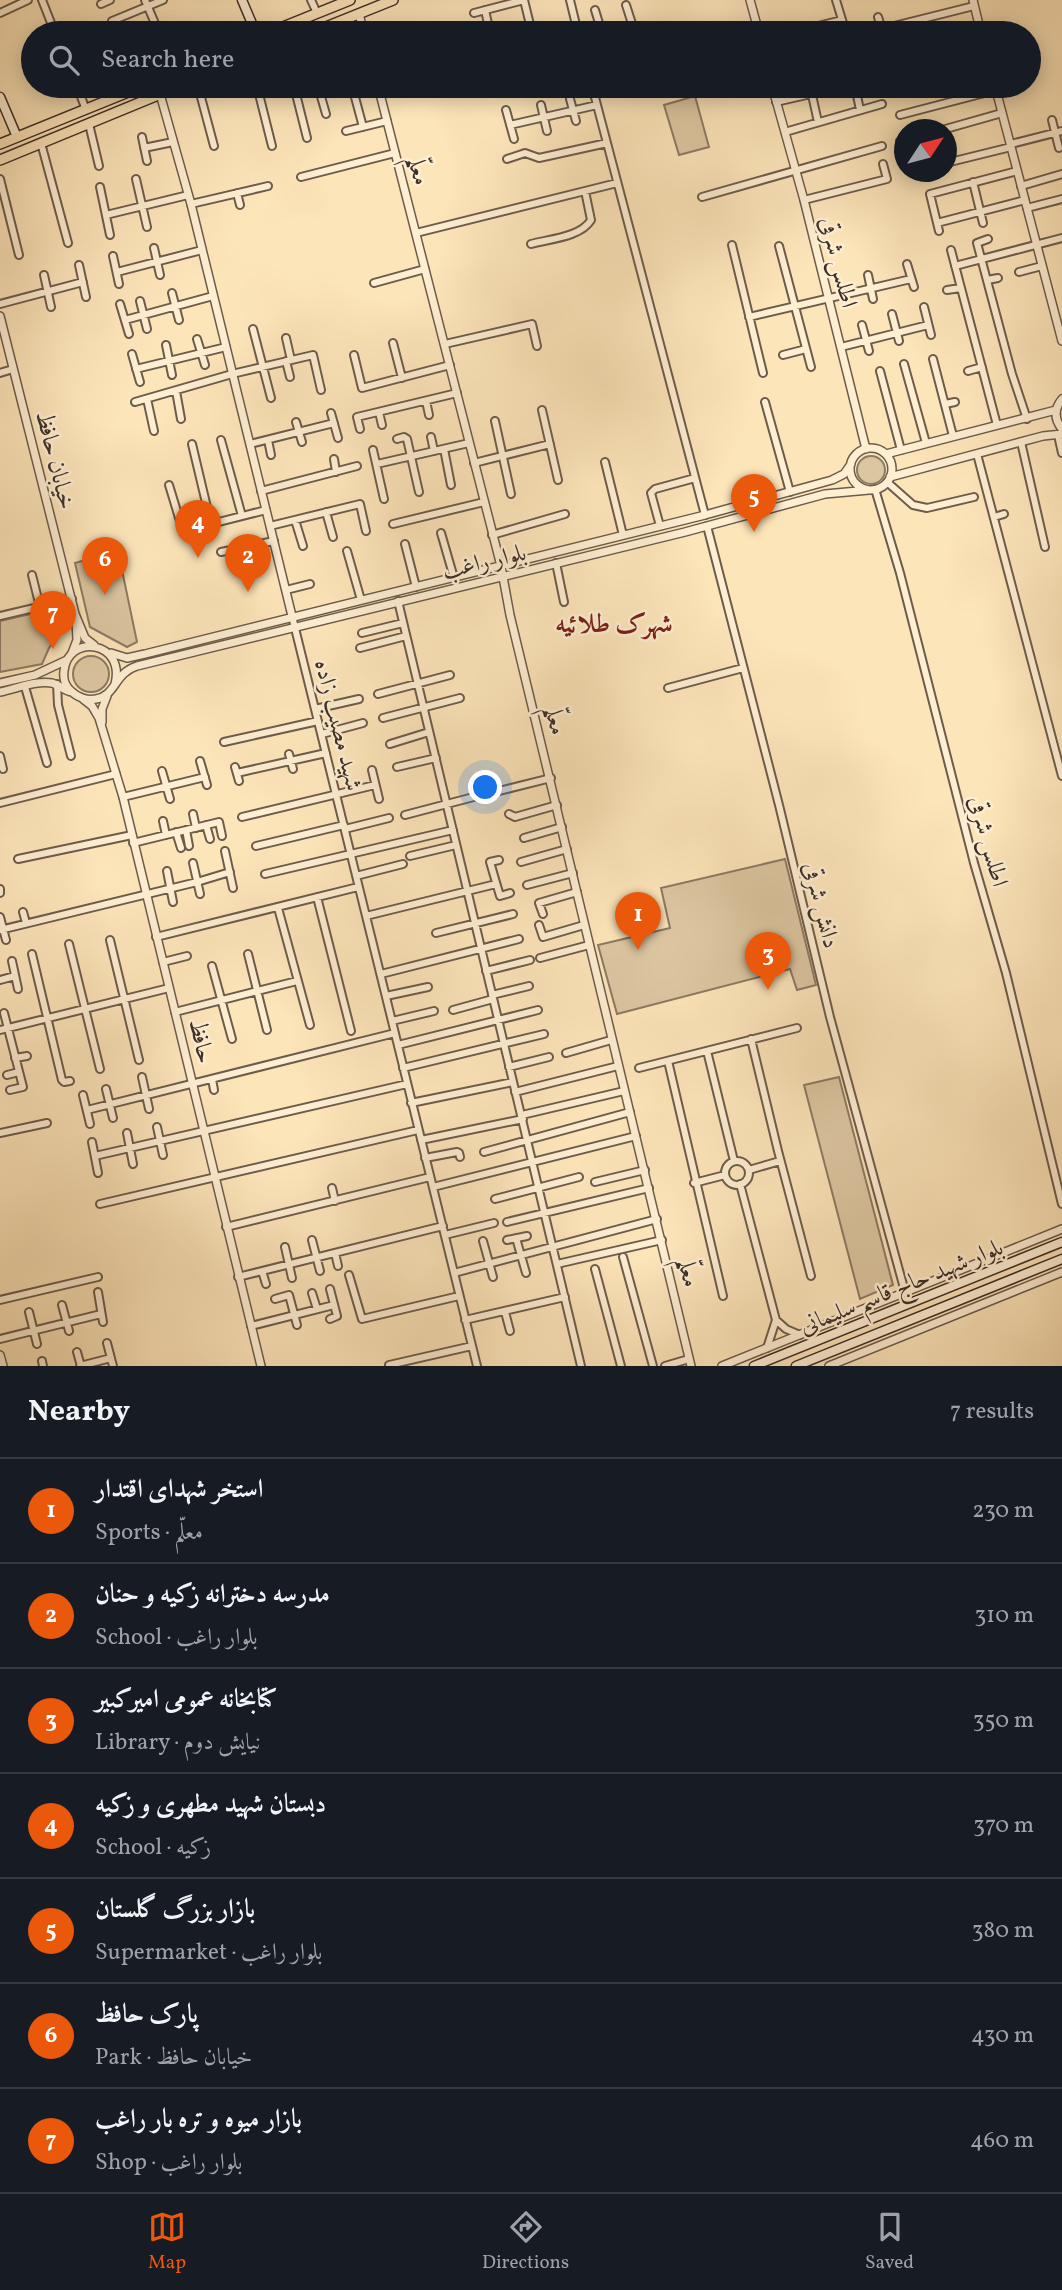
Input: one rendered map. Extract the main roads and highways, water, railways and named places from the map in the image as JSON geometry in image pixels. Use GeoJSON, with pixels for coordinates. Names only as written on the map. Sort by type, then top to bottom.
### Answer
{"type":"FeatureCollection","features":[{"type":"Feature","properties":{"kind":"main road"},"geometry":{"type":"LineString","coordinates":[[242,0],[251,21]]}},
{"type":"Feature","properties":{"kind":"main road"},"geometry":{"type":"LineString","coordinates":[[297,21],[350,0]]}},
{"type":"Feature","properties":{"kind":"main road"},"geometry":{"type":"LineString","coordinates":[[341,21],[393,0]]}},
{"type":"Feature","properties":{"kind":"main road"},"geometry":{"type":"LineString","coordinates":[[0,97],[17,137]]}},
{"type":"Feature","properties":{"kind":"main road"},"geometry":{"type":"LineString","coordinates":[[0,144],[114,98]]}},
{"type":"Feature","properties":{"kind":"main road"},"geometry":{"type":"LineString","coordinates":[[0,160],[151,98]]}},
{"type":"Feature","properties":{"kind":"main road","name":"بلوار شهید حاج قاسم سلیمانی"},"geometry":{"type":"LineString","coordinates":[[754,1366],[1062,1242]]}},
{"type":"Feature","properties":{"kind":"main road","name":"بلوار شهید حاج قاسم سلیمانی"},"geometry":{"type":"LineString","coordinates":[[796,1366],[808,1364],[1062,1259]]}},
{"type":"Feature","properties":{"kind":"place","name":"بازار بزرگ گلستان"},"geometry":{"type":"Point","coordinates":[754,532]}},
{"type":"Feature","properties":{"kind":"place","name":"دبستان شهید مطهری و زکیه"},"geometry":{"type":"Point","coordinates":[198,558]}},
{"type":"Feature","properties":{"kind":"place","name":"مدرسه دخترانه زکیه و حنان"},"geometry":{"type":"Point","coordinates":[248,592]}},
{"type":"Feature","properties":{"kind":"place","name":"پارک حافظ"},"geometry":{"type":"Point","coordinates":[105,595]}},
{"type":"Feature","properties":{"kind":"place","name":"بازار میوه و تره بار راغب"},"geometry":{"type":"Point","coordinates":[53,649]}},
{"type":"Feature","properties":{"kind":"place","name":"استخر شهدای اقتدار"},"geometry":{"type":"Point","coordinates":[638,950]}},
{"type":"Feature","properties":{"kind":"place","name":"کتابخانه عمومی امیرکبیر"},"geometry":{"type":"Point","coordinates":[768,990]}},
{"type":"Feature","properties":{"kind":"district","name":"شهرک طلائیه"},"geometry":{"type":"Point","coordinates":[614,623]}}]}
